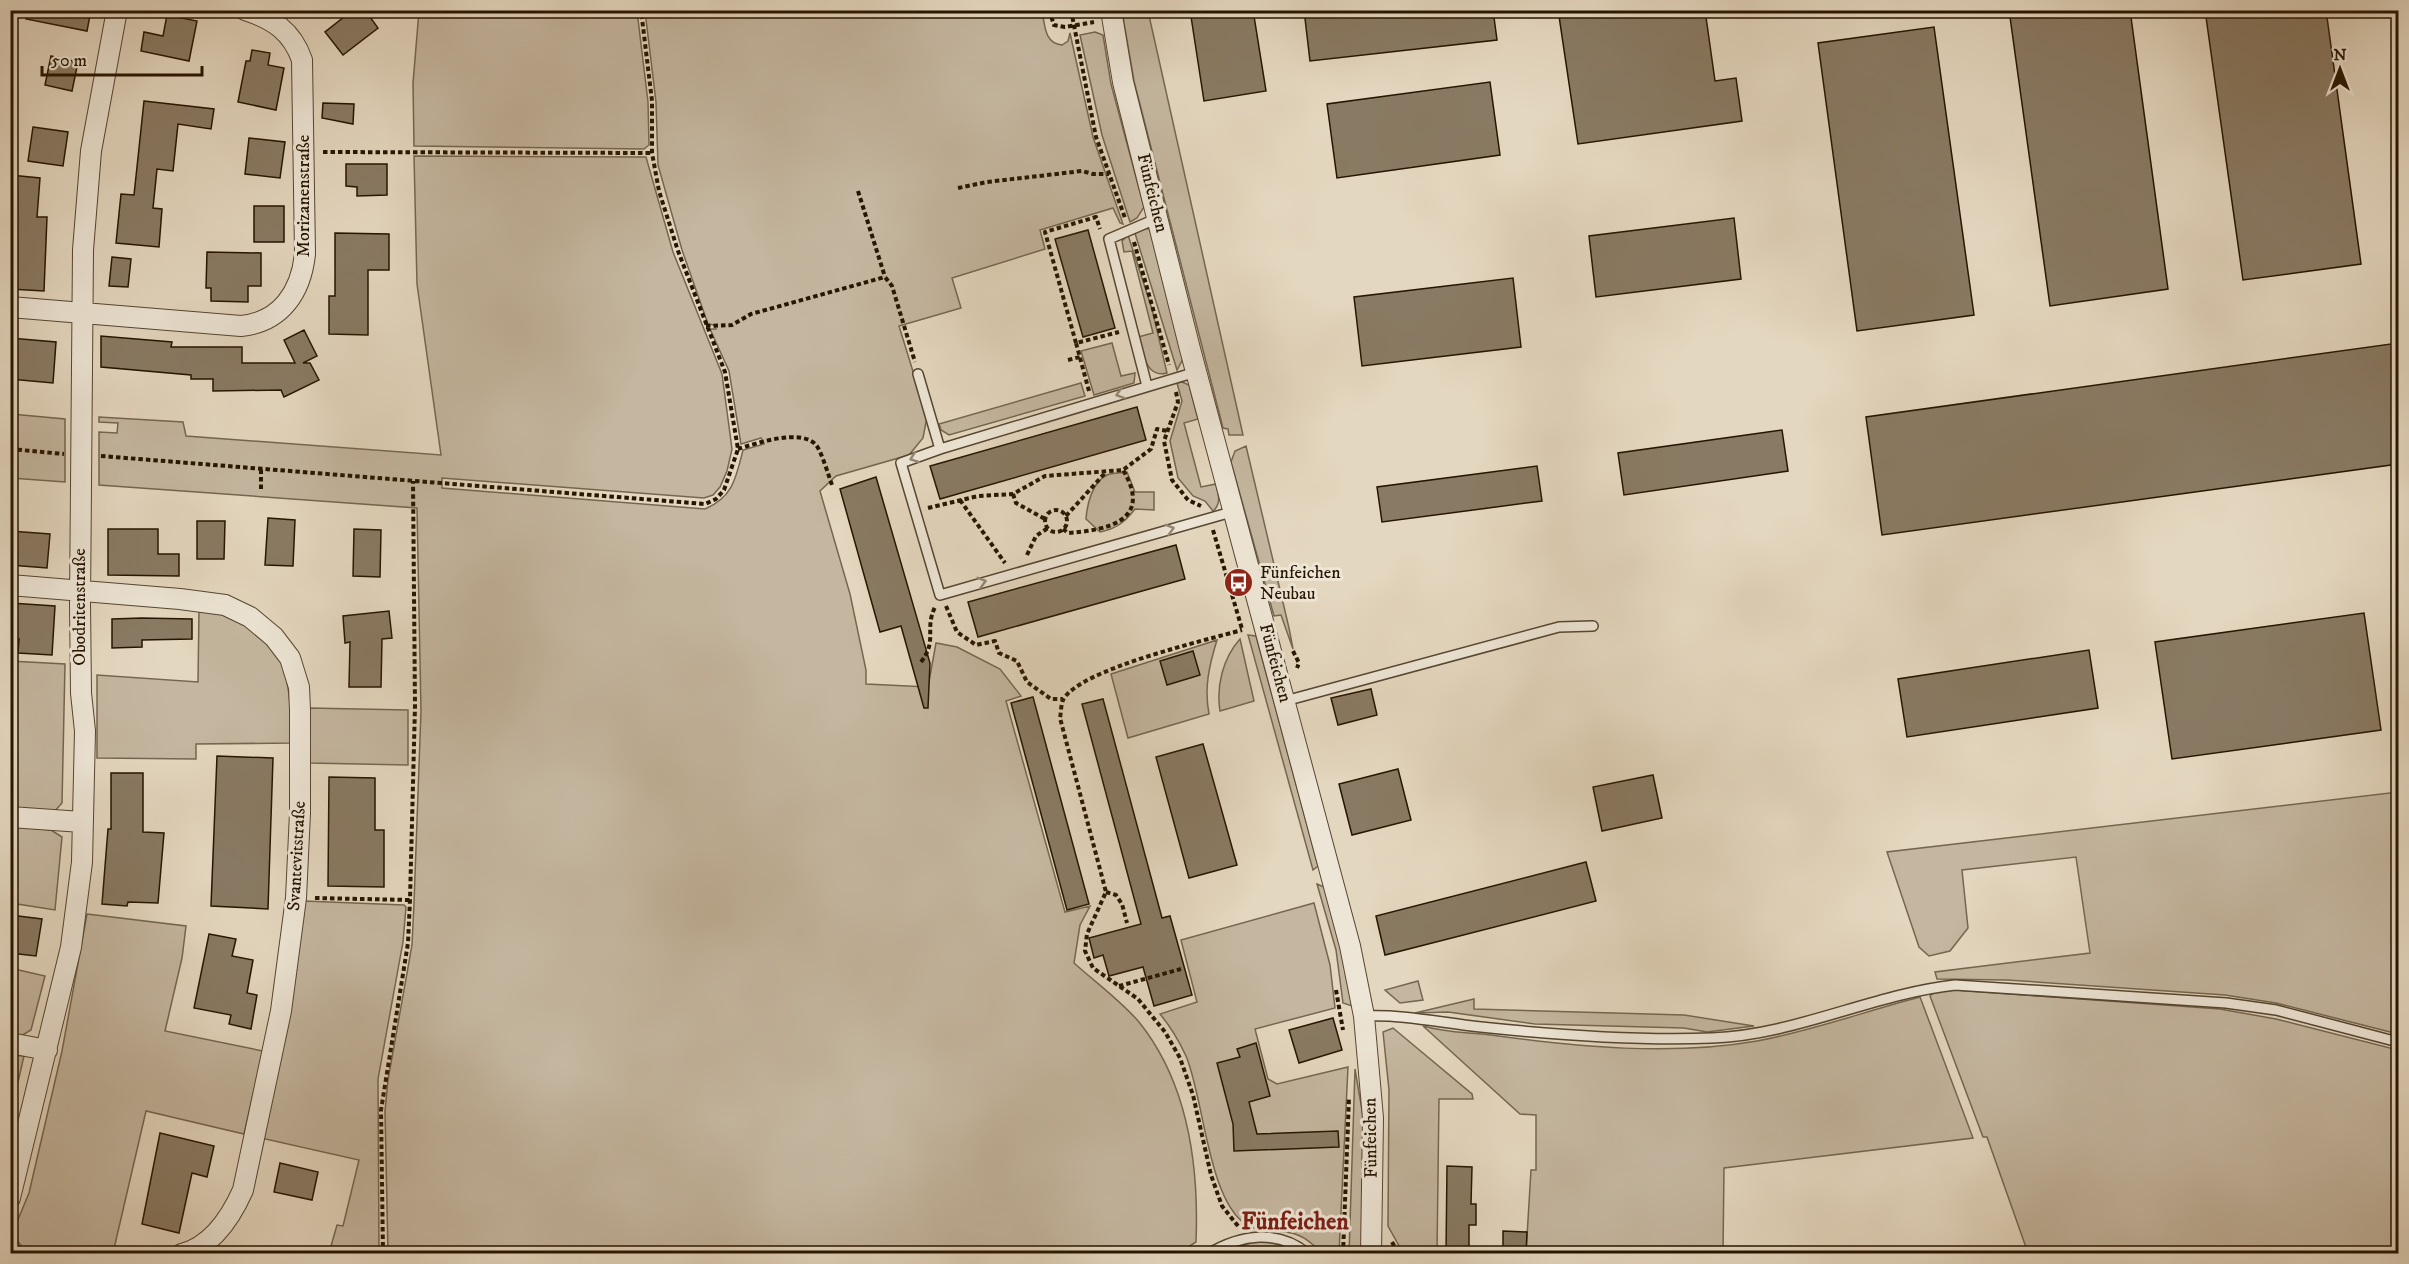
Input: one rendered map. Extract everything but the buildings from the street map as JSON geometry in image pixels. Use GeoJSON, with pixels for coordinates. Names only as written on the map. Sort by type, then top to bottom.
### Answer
{"type":"FeatureCollection","features":[{"type":"Feature","properties":{"kind":"street","name":"Obodritenstraße"},"geometry":{"type":"LineString","coordinates":[[10,1198],[71,946],[82,862],[85,731],[81,693],[80,590],[83,250],[92,152],[117,10]]}},
{"type":"Feature","properties":{"kind":"street","name":"Morizanenstraße"},"geometry":{"type":"LineString","coordinates":[[10,307],[241,326],[254,325],[269,319],[292,297],[303,272],[304,74],[297,46],[277,24],[244,10]]}},
{"type":"Feature","properties":{"kind":"street","name":"Fünfeichen"},"geometry":{"type":"LineString","coordinates":[[1111,10],[1123,82],[1196,372],[1236,511],[1350,946],[1364,1016],[1373,1118],[1371,1254]]}},
{"type":"Feature","properties":{"kind":"street","name":"Svantevitstraße"},"geometry":{"type":"LineString","coordinates":[[10,585],[180,599],[225,605],[250,617],[274,636],[290,658],[299,687],[300,813],[296,897],[281,1011],[243,1190],[232,1215],[214,1235],[182,1254]]}},
{"type":"Feature","properties":{"kind":"street"},"geometry":{"type":"LineString","coordinates":[[10,817],[82,822]]}},
{"type":"Feature","properties":{"kind":"street"},"geometry":{"type":"LineString","coordinates":[[10,1043],[47,1050]]}},
{"type":"Feature","properties":{"kind":"lane"},"geometry":{"type":"LineString","coordinates":[[1147,386],[1109,239],[1158,218]]}},
{"type":"Feature","properties":{"kind":"lane"},"geometry":{"type":"LineString","coordinates":[[1196,372],[940,449],[901,463],[915,512],[940,595],[1236,511]]}},
{"type":"Feature","properties":{"kind":"lane"},"geometry":{"type":"LineString","coordinates":[[918,374],[940,449]]}},
{"type":"Feature","properties":{"kind":"lane"},"geometry":{"type":"LineString","coordinates":[[1285,701],[1559,627],[1593,626]]}},
{"type":"Feature","properties":{"kind":"lane"},"geometry":{"type":"LineString","coordinates":[[1364,1016],[1387,1015],[1470,1026],[1582,1036],[1713,1038],[1757,1033],[1922,988],[1955,985],[2226,1003],[2276,1010],[2398,1042]]}},
{"type":"Feature","properties":{"kind":"lane"},"geometry":{"type":"LineString","coordinates":[[1208,1254],[1253,1235],[1294,1242],[1308,1254]]}},
{"type":"Feature","properties":{"kind":"path"},"geometry":{"type":"LineString","coordinates":[[10,449],[705,504],[716,499],[723,490],[738,449],[725,372],[706,327],[668,221],[652,153],[652,101],[641,10]]}},
{"type":"Feature","properties":{"kind":"path"},"geometry":{"type":"LineString","coordinates":[[1049,10],[1054,25],[1072,26]]}},
{"type":"Feature","properties":{"kind":"path"},"geometry":{"type":"LineString","coordinates":[[1071,10],[1072,26],[1096,137],[1155,308],[1172,379]]}},
{"type":"Feature","properties":{"kind":"path"},"geometry":{"type":"LineString","coordinates":[[305,152],[652,153]]}},
{"type":"Feature","properties":{"kind":"path"},"geometry":{"type":"LineString","coordinates":[[958,188],[987,182],[1082,171],[1109,174]]}},
{"type":"Feature","properties":{"kind":"path"},"geometry":{"type":"LineString","coordinates":[[858,191],[885,277],[892,286],[918,374]]}},
{"type":"Feature","properties":{"kind":"path"},"geometry":{"type":"LineString","coordinates":[[1092,403],[1045,232],[1096,217],[1102,237],[1109,239]]}},
{"type":"Feature","properties":{"kind":"path"},"geometry":{"type":"LineString","coordinates":[[706,327],[732,325],[751,314],[885,277]]}},
{"type":"Feature","properties":{"kind":"path"},"geometry":{"type":"LineString","coordinates":[[1076,343],[1132,328]]}},
{"type":"Feature","properties":{"kind":"path"},"geometry":{"type":"LineString","coordinates":[[1068,360],[1080,357]]}},
{"type":"Feature","properties":{"kind":"path"},"geometry":{"type":"LineString","coordinates":[[915,512],[960,500],[1013,494],[1045,476],[1123,470],[1151,449],[1156,429],[1168,431]]}},
{"type":"Feature","properties":{"kind":"path"},"geometry":{"type":"LineString","coordinates":[[738,449],[777,439],[806,439],[816,444],[832,485]]}},
{"type":"Feature","properties":{"kind":"path"},"geometry":{"type":"LineString","coordinates":[[261,469],[261,489]]}},
{"type":"Feature","properties":{"kind":"path"},"geometry":{"type":"LineString","coordinates":[[1063,530],[1068,533],[1106,528],[1124,519],[1132,509],[1133,493],[1123,470]]}},
{"type":"Feature","properties":{"kind":"path"},"geometry":{"type":"LineString","coordinates":[[1066,516],[1106,472]]}},
{"type":"Feature","properties":{"kind":"path"},"geometry":{"type":"LineString","coordinates":[[383,1254],[381,1110],[408,943],[410,900],[416,706],[413,481]]}},
{"type":"Feature","properties":{"kind":"path"},"geometry":{"type":"LineString","coordinates":[[1013,494],[1016,503],[1045,519],[1048,528],[1057,532],[1063,530],[1067,523],[1066,516]]}},
{"type":"Feature","properties":{"kind":"path"},"geometry":{"type":"LineString","coordinates":[[960,500],[1016,573],[1036,536],[1048,528]]}},
{"type":"Feature","properties":{"kind":"path"},"geometry":{"type":"LineString","coordinates":[[1045,519],[1055,510],[1066,516]]}},
{"type":"Feature","properties":{"kind":"path"},"geometry":{"type":"LineString","coordinates":[[921,662],[930,650],[930,616],[940,595]]}},
{"type":"Feature","properties":{"kind":"path"},"geometry":{"type":"LineString","coordinates":[[940,595],[957,632],[976,645],[995,641],[999,653],[1017,661],[1027,682],[1051,699],[1063,699]]}},
{"type":"Feature","properties":{"kind":"path"},"geometry":{"type":"LineString","coordinates":[[1245,642],[1242,630],[1129,662],[1081,683],[1063,699],[1060,718],[1106,892],[1088,934],[1085,951],[1093,968],[1138,999],[1165,1032],[1180,1058],[1193,1095],[1210,1175],[1222,1206],[1240,1229],[1253,1235]]}},
{"type":"Feature","properties":{"kind":"path"},"geometry":{"type":"LineString","coordinates":[[1106,892],[1116,895],[1122,904],[1127,923]]}},
{"type":"Feature","properties":{"kind":"path"},"geometry":{"type":"LineString","coordinates":[[296,897],[410,900]]}},
{"type":"Feature","properties":{"kind":"path"},"geometry":{"type":"LineString","coordinates":[[1118,987],[1181,969]]}},
{"type":"Feature","properties":{"kind":"path"},"geometry":{"type":"LineString","coordinates":[[1336,984],[1344,1038]]}},
{"type":"Feature","properties":{"kind":"path"},"geometry":{"type":"LineString","coordinates":[[1343,1254],[1349,1091]]}},
{"type":"Feature","properties":{"kind":"shaded area"},"geometry":{"type":"Polygon","coordinates":[[[419,11],[637,11],[648,102],[649,145],[644,149],[414,146],[413,83],[419,11]]]}},
{"type":"Feature","properties":{"kind":"shaded area"},"geometry":{"type":"Polygon","coordinates":[[[645,11],[1042,11],[1046,32],[1052,41],[1062,45],[1068,41],[1070,33],[1093,137],[1123,224],[1120,223],[1113,208],[1040,230],[1045,249],[952,278],[961,308],[899,326],[927,417],[923,438],[909,455],[836,476],[820,491],[850,594],[866,670],[866,684],[928,687],[936,643],[957,647],[1000,669],[1021,696],[1006,701],[1065,912],[1090,906],[1080,925],[1074,963],[1132,1014],[1156,1046],[1169,1072],[1187,1127],[1195,1185],[1196,1242],[1177,1254],[388,1253],[385,1111],[388,1080],[412,945],[414,903],[421,711],[417,508],[99,485],[99,432],[117,433],[118,423],[99,422],[99,417],[183,422],[186,436],[441,455],[417,284],[414,156],[646,157],[673,252],[722,374],[732,449],[727,471],[720,487],[713,495],[704,498],[442,478],[442,488],[705,509],[722,499],[732,485],[743,450],[764,444],[761,438],[741,444],[729,371],[710,329],[716,329],[714,325],[708,324],[682,250],[658,165],[656,102],[645,11]]]}},
{"type":"Feature","properties":{"kind":"shaded area"},"geometry":{"type":"Polygon","coordinates":[[[1122,11],[1148,11],[1243,435],[1229,435],[1228,429],[1223,428],[1134,81],[1122,11]]]}},
{"type":"Feature","properties":{"kind":"shaded area"},"geometry":{"type":"Polygon","coordinates":[[[1095,32],[1103,35],[1111,84],[1144,207],[1137,218],[1130,222],[1102,135],[1080,35],[1095,32]]]}},
{"type":"Feature","properties":{"kind":"shaded area"},"geometry":{"type":"Polygon","coordinates":[[[1150,229],[1183,359],[1177,370],[1134,230],[1150,229]]]}},
{"type":"Feature","properties":{"kind":"shaded area"},"geometry":{"type":"Polygon","coordinates":[[[1128,235],[1152,309],[1167,373],[1154,372],[1146,362],[1141,349],[1138,337],[1153,333],[1132,251],[1124,252],[1122,241],[1128,235]]]}},
{"type":"Feature","properties":{"kind":"shaded area"},"geometry":{"type":"Polygon","coordinates":[[[1112,343],[1121,376],[1135,373],[1134,383],[1094,395],[1081,351],[1112,343]]]}},
{"type":"Feature","properties":{"kind":"shaded area"},"geometry":{"type":"Polygon","coordinates":[[[1182,382],[1189,385],[1198,419],[1184,423],[1201,487],[1216,484],[1218,502],[1213,511],[1205,501],[1193,496],[1178,478],[1170,441],[1182,401],[1177,383],[1182,382]]]}},
{"type":"Feature","properties":{"kind":"shaded area"},"geometry":{"type":"Polygon","coordinates":[[[1081,383],[1085,396],[949,435],[941,430],[939,424],[1081,383]]]}},
{"type":"Feature","properties":{"kind":"shaded area"},"geometry":{"type":"Polygon","coordinates":[[[11,414],[65,419],[65,482],[11,478],[11,414]]]}},
{"type":"Feature","properties":{"kind":"shaded area"},"geometry":{"type":"Polygon","coordinates":[[[1246,446],[1293,649],[1281,615],[1274,616],[1231,462],[1235,451],[1246,446]]]}},
{"type":"Feature","properties":{"kind":"shaded area"},"geometry":{"type":"Polygon","coordinates":[[[1127,472],[1135,492],[1154,492],[1154,510],[1135,509],[1120,524],[1100,532],[1086,519],[1091,494],[1102,478],[1114,473],[1127,472]]]}},
{"type":"Feature","properties":{"kind":"shaded area"},"geometry":{"type":"Polygon","coordinates":[[[199,610],[228,617],[250,626],[266,638],[277,653],[289,692],[292,743],[196,744],[196,759],[97,758],[97,675],[198,682],[199,610]]]}},
{"type":"Feature","properties":{"kind":"shaded area"},"geometry":{"type":"Polygon","coordinates":[[[1248,635],[1256,636],[1318,866],[1313,870],[1248,635]]]}},
{"type":"Feature","properties":{"kind":"shaded area"},"geometry":{"type":"Polygon","coordinates":[[[1240,639],[1254,701],[1220,711],[1219,692],[1222,673],[1229,655],[1240,639]]]}},
{"type":"Feature","properties":{"kind":"shaded area"},"geometry":{"type":"Polygon","coordinates":[[[1217,640],[1208,677],[1209,714],[1128,738],[1111,674],[1217,640]]]}},
{"type":"Feature","properties":{"kind":"shaded area"},"geometry":{"type":"Polygon","coordinates":[[[10,661],[65,664],[62,803],[54,812],[11,809],[10,661]]]}},
{"type":"Feature","properties":{"kind":"shaded area"},"geometry":{"type":"Polygon","coordinates":[[[309,708],[408,710],[408,765],[309,763],[309,708]]]}},
{"type":"Feature","properties":{"kind":"shaded area"},"geometry":{"type":"Polygon","coordinates":[[[2398,792],[2398,1034],[2276,1003],[2225,995],[2007,980],[1937,979],[1935,972],[2090,953],[2076,857],[1962,870],[1968,928],[1950,951],[1929,956],[1919,947],[1887,852],[2398,792]]]}},
{"type":"Feature","properties":{"kind":"shaded area"},"geometry":{"type":"Polygon","coordinates":[[[10,826],[51,830],[62,837],[55,910],[11,903],[10,826]]]}},
{"type":"Feature","properties":{"kind":"shaded area"},"geometry":{"type":"Polygon","coordinates":[[[1317,884],[1324,887],[1341,948],[1352,1006],[1343,1003],[1336,950],[1317,884]]]}},
{"type":"Feature","properties":{"kind":"shaded area"},"geometry":{"type":"Polygon","coordinates":[[[304,901],[404,905],[406,907],[403,942],[378,1079],[379,1253],[329,1253],[337,1225],[343,1226],[359,1160],[261,1138],[304,901]]]}},
{"type":"Feature","properties":{"kind":"shaded area"},"geometry":{"type":"Polygon","coordinates":[[[1314,903],[1330,965],[1335,1008],[1255,1029],[1268,1079],[1277,1084],[1348,1067],[1339,1253],[1318,1249],[1295,1234],[1252,1227],[1234,1213],[1215,1172],[1186,1056],[1160,1014],[1197,1002],[1181,940],[1314,903]]]}},
{"type":"Feature","properties":{"kind":"shaded area"},"geometry":{"type":"Polygon","coordinates":[[[87,914],[186,926],[182,958],[165,1031],[263,1051],[244,1134],[146,1111],[113,1253],[27,1253],[12,1234],[29,1193],[62,1051],[87,914]]]}},
{"type":"Feature","properties":{"kind":"shaded area"},"geometry":{"type":"Polygon","coordinates":[[[10,968],[45,976],[31,1030],[21,1036],[11,1035],[10,968]]]}},
{"type":"Feature","properties":{"kind":"shaded area"},"geometry":{"type":"Polygon","coordinates":[[[1418,981],[1423,1000],[1400,1003],[1385,990],[1418,981]]]}},
{"type":"Feature","properties":{"kind":"shaded area"},"geometry":{"type":"Polygon","coordinates":[[[1955,990],[2220,1009],[2276,1019],[2398,1050],[2398,1253],[2028,1253],[1987,1137],[1983,1137],[1930,996],[1935,992],[1955,990]]]}},
{"type":"Feature","properties":{"kind":"shaded area"},"geometry":{"type":"Polygon","coordinates":[[[1920,997],[1973,1138],[1724,1168],[1723,1253],[1526,1253],[1531,1170],[1536,1170],[1536,1115],[1520,1114],[1423,1026],[1449,1031],[1590,1046],[1691,1048],[1724,1046],[1778,1037],[1920,997]]]}},
{"type":"Feature","properties":{"kind":"shaded area"},"geometry":{"type":"Polygon","coordinates":[[[1474,999],[1474,1009],[1684,1015],[1754,1026],[1707,1032],[1684,1028],[1535,1024],[1448,1012],[1415,1013],[1474,999]]]}},
{"type":"Feature","properties":{"kind":"shaded area"},"geometry":{"type":"Polygon","coordinates":[[[1393,1028],[1472,1094],[1473,1099],[1439,1099],[1437,1253],[1403,1253],[1388,1226],[1389,1090],[1383,1032],[1393,1028]]]}},
{"type":"Feature","properties":{"kind":"shaded area"},"geometry":{"type":"Polygon","coordinates":[[[10,1055],[24,1056],[11,1113],[10,1055]]]}},
{"type":"Feature","properties":{"kind":"shaded area"},"geometry":{"type":"Polygon","coordinates":[[[1355,1069],[1363,1116],[1362,1253],[1349,1254],[1355,1069]]]}},
{"type":"Feature","properties":{"kind":"shaded area"},"geometry":{"type":"Polygon","coordinates":[[[1258,1240],[1291,1247],[1298,1253],[1222,1254],[1258,1240]]]}},
{"type":"Feature","properties":{"kind":"place","name":"Fünfeichen Neubau"},"geometry":{"type":"Point","coordinates":[1239,583]}},
{"type":"Feature","properties":{"kind":"district","name":"Fünfeichen"},"geometry":{"type":"Point","coordinates":[1295,1222]}}]}
